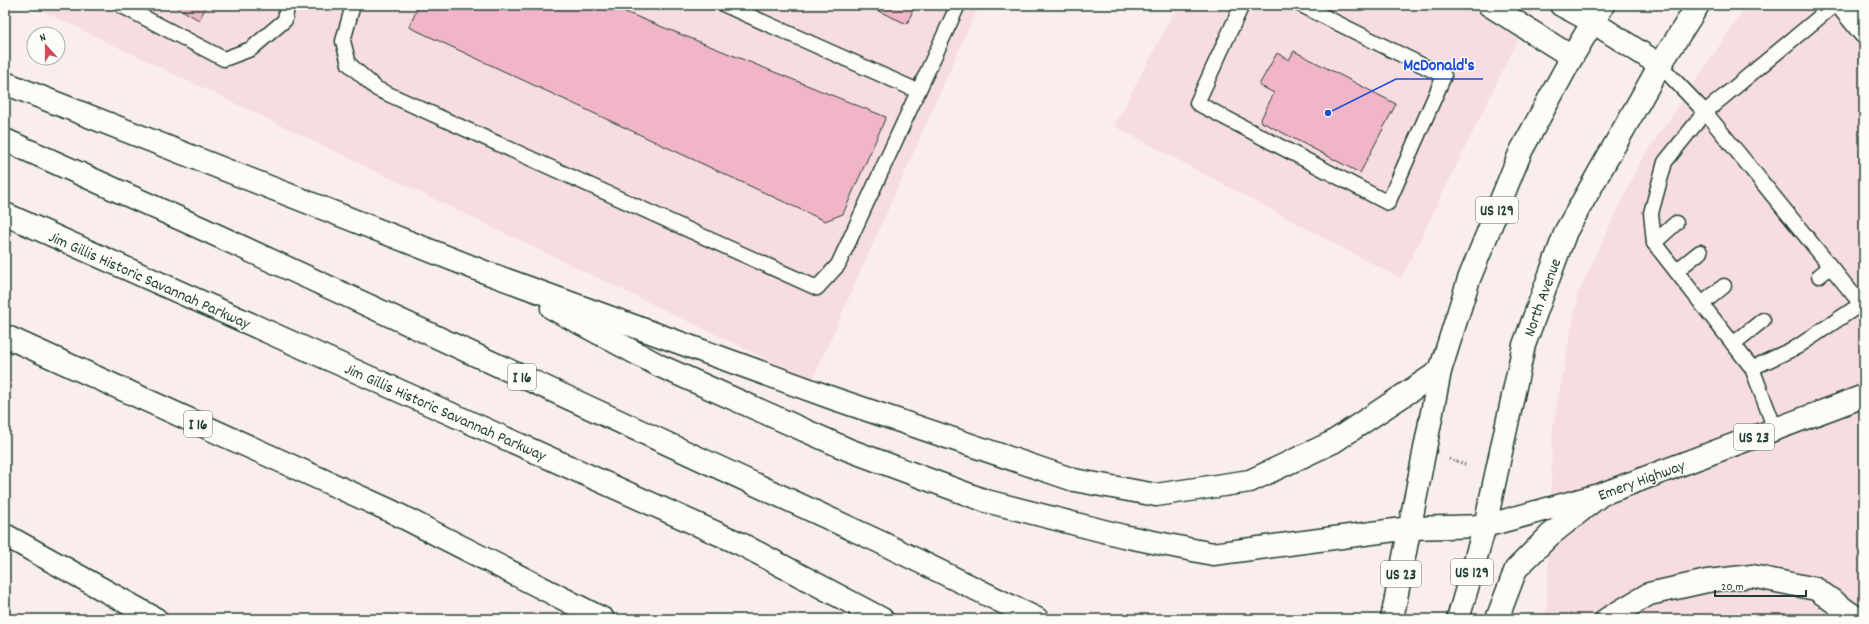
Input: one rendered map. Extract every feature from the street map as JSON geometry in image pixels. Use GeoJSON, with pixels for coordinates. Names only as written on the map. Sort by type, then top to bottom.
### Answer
{"type":"FeatureCollection","features":[{"type":"Feature","properties":{"kind":"main road"},"geometry":{"type":"LineString","coordinates":[[1489,5],[1572,57]]}},
{"type":"Feature","properties":{"kind":"main road"},"geometry":{"type":"LineString","coordinates":[[1561,5],[1598,14],[1660,65]]}},
{"type":"Feature","properties":{"kind":"main road","name":"North Avenue"},"geometry":{"type":"LineString","coordinates":[[1458,619],[1485,526],[1524,345],[1544,287],[1566,231],[1660,65],[1698,5]]}},
{"type":"Feature","properties":{"kind":"main road"},"geometry":{"type":"LineString","coordinates":[[1842,5],[1864,32]]}},
{"type":"Feature","properties":{"kind":"main road","name":"US 129"},"geometry":{"type":"LineString","coordinates":[[1410,528],[1440,371],[1469,279],[1521,151],[1572,57],[1598,14]]}},
{"type":"Feature","properties":{"kind":"main road"},"geometry":{"type":"LineString","coordinates":[[5,83],[482,271],[832,398],[1066,478],[1156,495],[1250,481],[1334,442],[1440,371]]}},
{"type":"Feature","properties":{"kind":"main road","name":"I 16"},"geometry":{"type":"LineString","coordinates":[[5,140],[218,236],[880,542],[1037,619]]}},
{"type":"Feature","properties":{"kind":"main road","name":"Jim Gillis Historic Savannah Parkway"},"geometry":{"type":"LineString","coordinates":[[5,214],[741,544],[882,619]]}},
{"type":"Feature","properties":{"kind":"main road","name":"Emery Highway"},"geometry":{"type":"LineString","coordinates":[[482,271],[660,366],[849,450],[986,501],[1123,536],[1213,554],[1410,528],[1485,526],[1602,494],[1864,396]]}},
{"type":"Feature","properties":{"kind":"main road","name":"I 16"},"geometry":{"type":"LineString","coordinates":[[5,336],[391,511],[603,619]]}},
{"type":"Feature","properties":{"kind":"main road","name":"US 23"},"geometry":{"type":"LineString","coordinates":[[1497,619],[1516,569],[1550,535],[1602,494]]}},
{"type":"Feature","properties":{"kind":"main road","name":"US 23"},"geometry":{"type":"LineString","coordinates":[[1392,619],[1410,528]]}},
{"type":"Feature","properties":{"kind":"main road"},"geometry":{"type":"LineString","coordinates":[[5,535],[156,619]]}},
{"type":"Feature","properties":{"kind":"main road"},"geometry":{"type":"LineString","coordinates":[[1606,619],[1649,594],[1707,581],[1752,576],[1816,589],[1858,619]]}},
{"type":"Feature","properties":{"kind":"lane"},"geometry":{"type":"LineString","coordinates":[[120,5],[224,59],[251,49],[285,20],[287,5]]}},
{"type":"Feature","properties":{"kind":"lane"},"geometry":{"type":"LineString","coordinates":[[353,5],[343,41],[349,64],[377,89],[817,288],[838,265],[958,5]]}},
{"type":"Feature","properties":{"kind":"lane"},"geometry":{"type":"LineString","coordinates":[[725,5],[918,91]]}},
{"type":"Feature","properties":{"kind":"lane"},"geometry":{"type":"LineString","coordinates":[[1242,5],[1197,103],[1388,203],[1444,76],[1301,5]]}},
{"type":"Feature","properties":{"kind":"lane"},"geometry":{"type":"LineString","coordinates":[[1775,429],[1752,368],[1654,243],[1651,213],[1665,162],[1705,112],[1834,5]]}},
{"type":"Feature","properties":{"kind":"lane"},"geometry":{"type":"LineString","coordinates":[[1660,65],[1705,112],[1742,167],[1793,231],[1830,267],[1862,303],[1796,346],[1752,368]]}},
{"type":"Feature","properties":{"kind":"lane"},"geometry":{"type":"LineString","coordinates":[[1654,243],[1676,223]]}},
{"type":"Feature","properties":{"kind":"lane"},"geometry":{"type":"LineString","coordinates":[[1676,271],[1700,252]]}},
{"type":"Feature","properties":{"kind":"lane"},"geometry":{"type":"LineString","coordinates":[[1819,276],[1830,267]]}},
{"type":"Feature","properties":{"kind":"lane"},"geometry":{"type":"LineString","coordinates":[[1702,304],[1724,286]]}},
{"type":"Feature","properties":{"kind":"lane"},"geometry":{"type":"LineString","coordinates":[[1733,344],[1763,320]]}},
{"type":"Feature","properties":{"kind":"path"},"geometry":{"type":"LineString","coordinates":[[1443,457],[1467,465]]}},
{"type":"Feature","properties":{"kind":"shaded area"},"geometry":{"type":"Polygon","coordinates":[[[30,5],[979,5],[812,381],[30,5]]]}},
{"type":"Feature","properties":{"kind":"shaded area"},"geometry":{"type":"Polygon","coordinates":[[[1178,5],[1535,5],[1401,279],[1114,126],[1178,5]]]}},
{"type":"Feature","properties":{"kind":"shaded area"},"geometry":{"type":"Polygon","coordinates":[[[1747,5],[1864,5],[1864,619],[1546,619],[1553,425],[1578,293],[1640,162],[1747,5]]]}},
{"type":"Feature","properties":{"kind":"building"},"geometry":{"type":"Polygon","coordinates":[[[173,5],[207,5],[199,20],[173,5]]]}},
{"type":"Feature","properties":{"kind":"building"},"geometry":{"type":"Polygon","coordinates":[[[419,5],[608,5],[886,117],[843,214],[825,221],[409,27],[419,5]]]}},
{"type":"Feature","properties":{"kind":"building"},"geometry":{"type":"Polygon","coordinates":[[[865,5],[915,5],[907,24],[865,5]]]}},
{"type":"Feature","properties":{"kind":"building"},"geometry":{"type":"Polygon","coordinates":[[[1294,51],[1396,104],[1360,173],[1260,121],[1274,93],[1259,85],[1277,53],[1289,60],[1294,51]]]}},
{"type":"Feature","properties":{"kind":"place","name":"McDonald's"},"geometry":{"type":"Point","coordinates":[1328,113]}}]}
